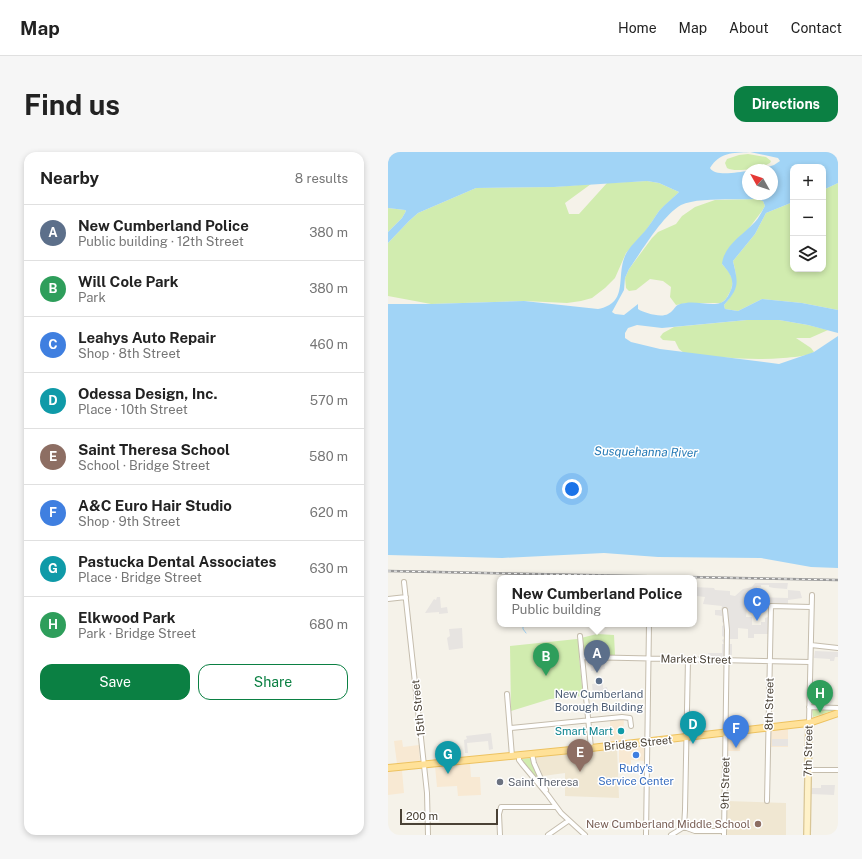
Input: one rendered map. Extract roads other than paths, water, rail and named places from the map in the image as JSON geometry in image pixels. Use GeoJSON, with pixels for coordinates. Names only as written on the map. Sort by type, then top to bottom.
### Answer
{"type":"FeatureCollection","features":[{"type":"Feature","properties":{"kind":"main road","name":"Bridge Street"},"geometry":{"type":"LineString","coordinates":[[388,768],[591,748],[809,723],[838,713]]}},
{"type":"Feature","properties":{"kind":"main road","name":"7th Street"},"geometry":{"type":"LineString","coordinates":[[807,835],[809,723]]}},
{"type":"Feature","properties":{"kind":"street","name":"15th Street"},"geometry":{"type":"LineString","coordinates":[[404,582],[427,793],[428,835]]}},
{"type":"Feature","properties":{"kind":"street","name":"7th Street"},"geometry":{"type":"LineString","coordinates":[[809,723],[812,595]]}},
{"type":"Feature","properties":{"kind":"street"},"geometry":{"type":"LineString","coordinates":[[388,599],[406,597]]}},
{"type":"Feature","properties":{"kind":"street","name":"8th Street"},"geometry":{"type":"LineString","coordinates":[[767,801],[771,606],[812,607]]}},
{"type":"Feature","properties":{"kind":"street","name":"9th Street"},"geometry":{"type":"LineString","coordinates":[[724,833],[727,659],[725,610]]}},
{"type":"Feature","properties":{"kind":"street"},"geometry":{"type":"LineString","coordinates":[[646,835],[649,627]]}},
{"type":"Feature","properties":{"kind":"street"},"geometry":{"type":"LineString","coordinates":[[580,636],[591,748]]}},
{"type":"Feature","properties":{"kind":"street"},"geometry":{"type":"LineString","coordinates":[[811,645],[838,648]]}},
{"type":"Feature","properties":{"kind":"street","name":"Market Street"},"geometry":{"type":"LineString","coordinates":[[582,657],[810,662]]}},
{"type":"Feature","properties":{"kind":"street"},"geometry":{"type":"LineString","coordinates":[[672,835],[684,827],[685,824],[688,659]]}},
{"type":"Feature","properties":{"kind":"street"},"geometry":{"type":"LineString","coordinates":[[507,694],[515,756],[547,794],[555,807],[568,821],[585,835]]}},
{"type":"Feature","properties":{"kind":"street"},"geometry":{"type":"LineString","coordinates":[[809,706],[838,708]]}},
{"type":"Feature","properties":{"kind":"street"},"geometry":{"type":"LineString","coordinates":[[511,728],[627,717],[631,719],[631,726]]}},
{"type":"Feature","properties":{"kind":"street"},"geometry":{"type":"LineString","coordinates":[[532,754],[534,763],[547,794]]}},
{"type":"Feature","properties":{"kind":"street"},"geometry":{"type":"LineString","coordinates":[[808,770],[838,770]]}},
{"type":"Feature","properties":{"kind":"street"},"geometry":{"type":"LineString","coordinates":[[500,835],[500,808],[504,806],[555,807]]}},
{"type":"Feature","properties":{"kind":"street"},"geometry":{"type":"LineString","coordinates":[[548,835],[568,821]]}},
{"type":"Feature","properties":{"kind":"street"},"geometry":{"type":"LineString","coordinates":[[684,827],[695,831],[724,833]]}},
{"type":"Feature","properties":{"kind":"water","name":"Susquehanna River"},"geometry":{"type":"Polygon","coordinates":[[[388,152],[750,152],[838,152],[838,183],[826,189],[826,164],[790,164],[790,203],[766,213],[755,234],[733,261],[737,280],[733,294],[724,305],[725,309],[738,311],[762,299],[802,303],[838,310],[838,333],[808,325],[779,320],[747,320],[662,328],[637,325],[628,328],[625,333],[625,338],[631,342],[660,349],[779,364],[814,352],[838,336],[838,568],[811,567],[761,558],[658,557],[604,553],[502,558],[388,555],[388,304],[524,301],[598,309],[608,306],[615,301],[618,294],[623,261],[627,252],[647,229],[659,211],[679,192],[659,183],[647,181],[554,187],[476,188],[418,213],[388,243],[388,232],[402,218],[406,211],[388,208],[388,152]],[[750,152],[727,154],[718,159],[710,168],[713,171],[722,173],[742,172],[742,199],[718,199],[688,202],[674,210],[660,225],[629,269],[625,278],[624,290],[612,312],[615,314],[624,315],[638,304],[638,309],[644,312],[665,315],[671,312],[679,304],[717,304],[724,301],[732,286],[732,278],[722,264],[726,251],[758,219],[765,206],[763,201],[760,200],[778,200],[778,164],[776,164],[780,161],[778,158],[750,152]]]}},
{"type":"Feature","properties":{"kind":"waterway"},"geometry":{"type":"LineString","coordinates":[[523,627],[526,633]]}},
{"type":"Feature","properties":{"kind":"railway"},"geometry":{"type":"LineString","coordinates":[[388,571],[588,575]]}},
{"type":"Feature","properties":{"kind":"railway"},"geometry":{"type":"LineString","coordinates":[[697,577],[838,580]]}},
{"type":"Feature","properties":{"kind":"place","name":"Leahys Auto Repair"},"geometry":{"type":"Point","coordinates":[757,621]}},
{"type":"Feature","properties":{"kind":"place","name":"New Cumberland Police"},"geometry":{"type":"Point","coordinates":[597,673]}},
{"type":"Feature","properties":{"kind":"place","name":"Will Cole Park"},"geometry":{"type":"Point","coordinates":[546,676]}},
{"type":"Feature","properties":{"kind":"place","name":"New Cumberland Borough Building"},"geometry":{"type":"Point","coordinates":[599,681]}},
{"type":"Feature","properties":{"kind":"place","name":"Elkwood Park"},"geometry":{"type":"Point","coordinates":[820,713]}},
{"type":"Feature","properties":{"kind":"place","name":"Smart Mart"},"geometry":{"type":"Point","coordinates":[621,731]}},
{"type":"Feature","properties":{"kind":"place","name":"Odessa Design, Inc."},"geometry":{"type":"Point","coordinates":[693,744]}},
{"type":"Feature","properties":{"kind":"place","name":"A&C Euro Hair Studio"},"geometry":{"type":"Point","coordinates":[736,748]}},
{"type":"Feature","properties":{"kind":"place","name":"Rudy's Service Center"},"geometry":{"type":"Point","coordinates":[636,755]}},
{"type":"Feature","properties":{"kind":"place","name":"Saint Theresa School"},"geometry":{"type":"Point","coordinates":[580,772]}},
{"type":"Feature","properties":{"kind":"place","name":"Pastucka Dental Associates"},"geometry":{"type":"Point","coordinates":[448,774]}},
{"type":"Feature","properties":{"kind":"place","name":"Saint Theresa"},"geometry":{"type":"Point","coordinates":[500,782]}},
{"type":"Feature","properties":{"kind":"place","name":"New Cumberland Middle School"},"geometry":{"type":"Point","coordinates":[758,824]}}]}
